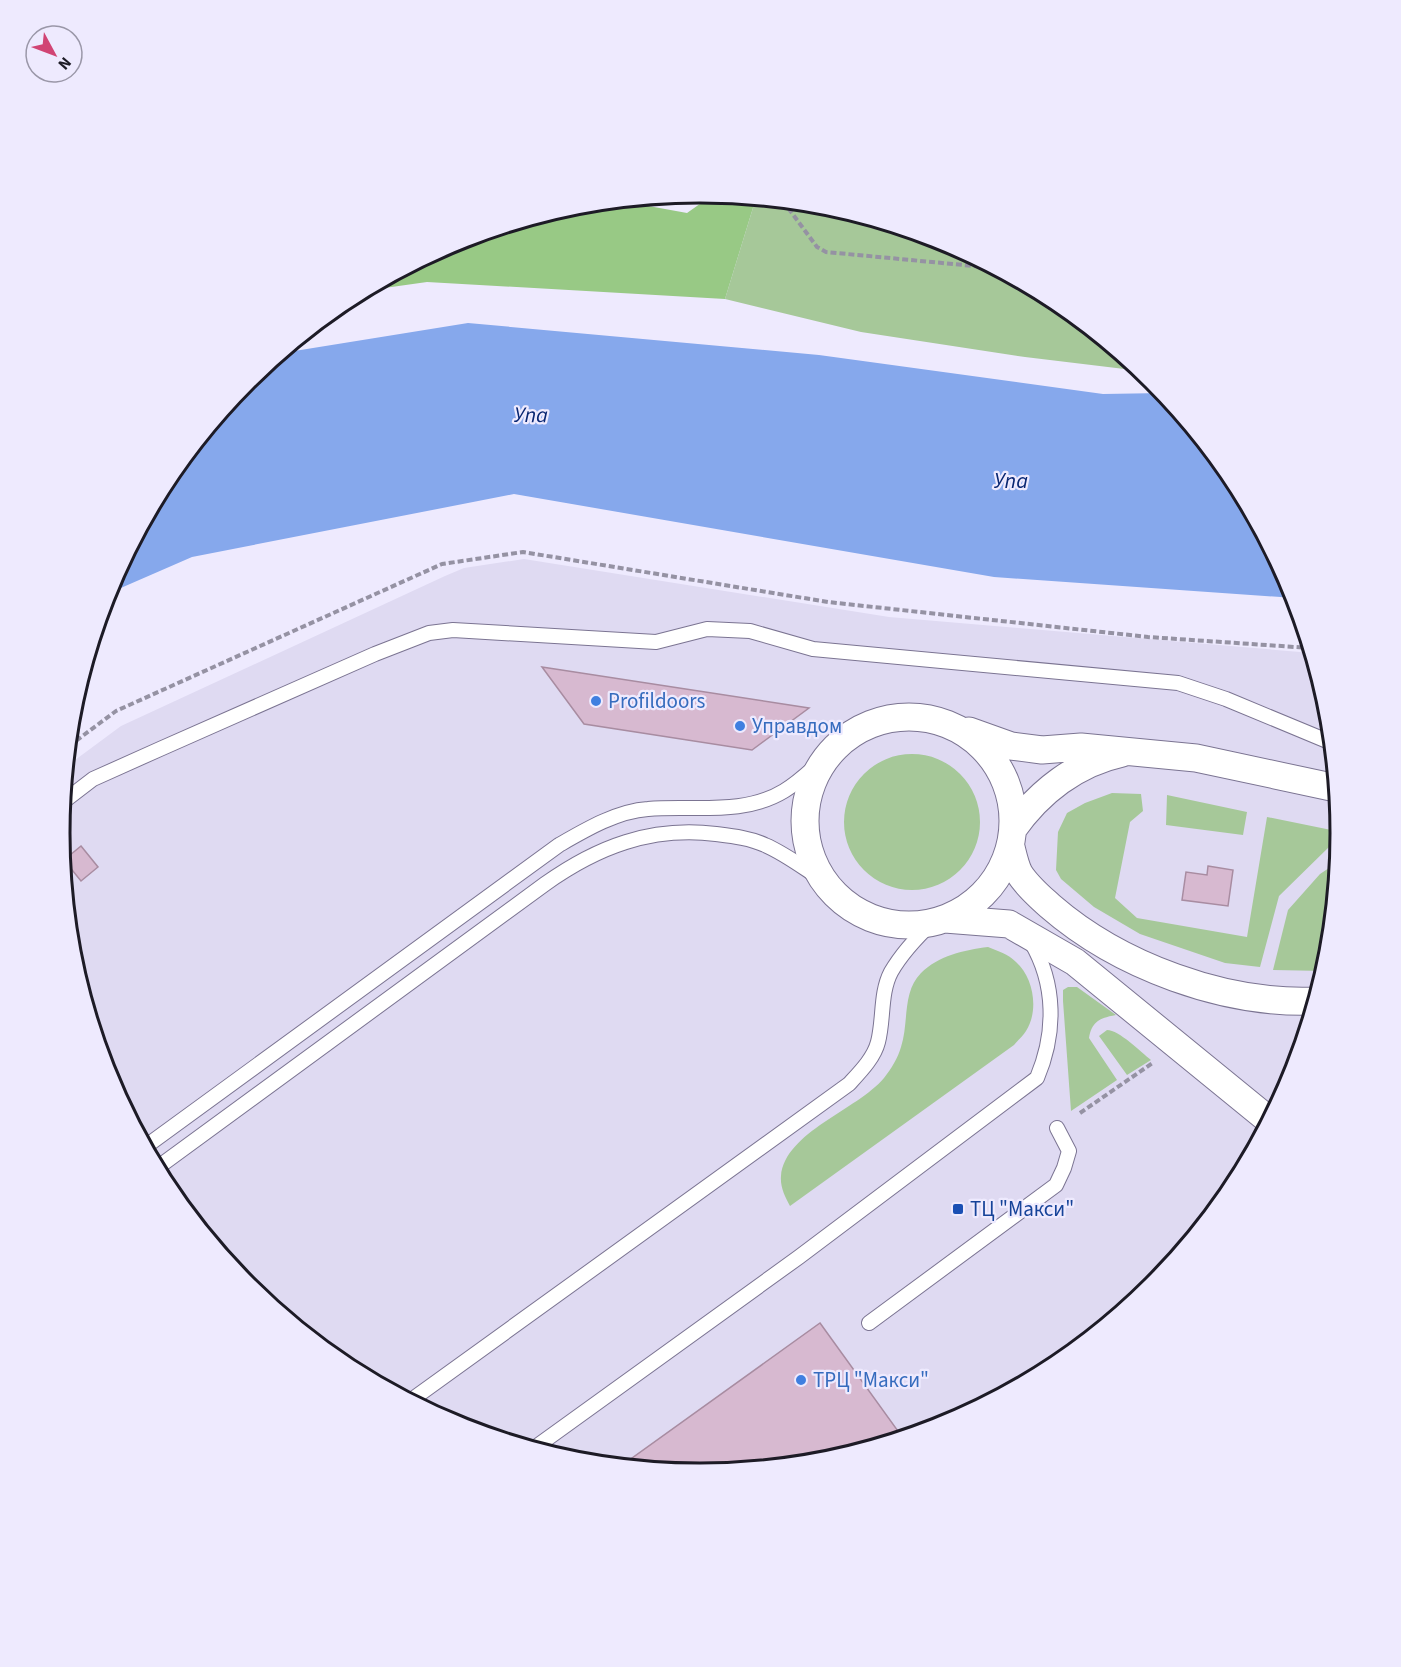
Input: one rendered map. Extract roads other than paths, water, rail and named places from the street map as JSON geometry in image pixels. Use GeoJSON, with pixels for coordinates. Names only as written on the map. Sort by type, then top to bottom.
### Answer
{"type":"FeatureCollection","features":[{"type":"Feature","properties":{"kind":"street"},"geometry":{"type":"LineString","coordinates":[[1264,1116],[1075,962],[1009,924],[939,920],[903,925],[872,919],[845,904],[824,881],[809,850],[805,816],[812,782],[830,753],[855,731],[887,718],[921,716],[954,725],[1011,746],[1042,750],[1081,747],[1196,758],[1328,786]]}},
{"type":"Feature","properties":{"kind":"street"},"geometry":{"type":"LineString","coordinates":[[954,725],[980,743],[1000,768],[1011,798],[1012,838],[1019,872],[1032,890],[1060,915],[1090,937],[1159,973],[1222,992],[1260,999],[1308,1001]]}},
{"type":"Feature","properties":{"kind":"street"},"geometry":{"type":"LineString","coordinates":[[939,920],[967,907],[987,891],[1001,870],[1012,838],[1028,808],[1051,786],[1104,757],[1135,751]]}},
{"type":"Feature","properties":{"kind":"lane"},"geometry":{"type":"LineString","coordinates":[[72,795],[93,779],[375,654],[429,633],[453,630],[656,642],[707,628],[750,631],[813,649],[1178,683],[1226,699],[1323,739]]}},
{"type":"Feature","properties":{"kind":"lane"},"geometry":{"type":"LineString","coordinates":[[152,1142],[559,845],[587,829],[622,815],[646,809],[714,808],[758,802],[783,792],[830,753]]}},
{"type":"Feature","properties":{"kind":"lane"},"geometry":{"type":"LineString","coordinates":[[164,1163],[544,884],[599,851],[645,836],[695,831],[735,836],[765,844],[824,881]]}},
{"type":"Feature","properties":{"kind":"lane"},"geometry":{"type":"LineString","coordinates":[[417,1396],[849,1084],[864,1068],[878,1043],[890,974],[910,944],[939,920]]}},
{"type":"Feature","properties":{"kind":"lane"},"geometry":{"type":"LineString","coordinates":[[541,1443],[799,1257],[1037,1078],[1046,1057],[1051,1019],[1050,998],[1041,960],[1025,933]]}},
{"type":"Feature","properties":{"kind":"lane"},"geometry":{"type":"LineString","coordinates":[[869,1323],[1056,1185],[1065,1168],[1069,1151],[1057,1128]]}},
{"type":"Feature","properties":{"kind":"water","name":"Упа"},"geometry":{"type":"Polygon","coordinates":[[[468,323],[819,355],[1103,394],[1151,393],[1174,418],[1224,483],[1266,555],[1285,597],[994,577],[514,494],[192,557],[120,589],[155,518],[201,450],[255,388],[296,351],[468,323]]]}},
{"type":"Feature","properties":{"kind":"place","name":"Profildoors"},"geometry":{"type":"Point","coordinates":[596,701]}},
{"type":"Feature","properties":{"kind":"place","name":"Управдом"},"geometry":{"type":"Point","coordinates":[740,726]}},
{"type":"Feature","properties":{"kind":"place","name":"ТЦ \"Макси\""},"geometry":{"type":"Point","coordinates":[958,1209]}},
{"type":"Feature","properties":{"kind":"place","name":"ТРЦ \"Макси\""},"geometry":{"type":"Point","coordinates":[801,1380]}}]}
